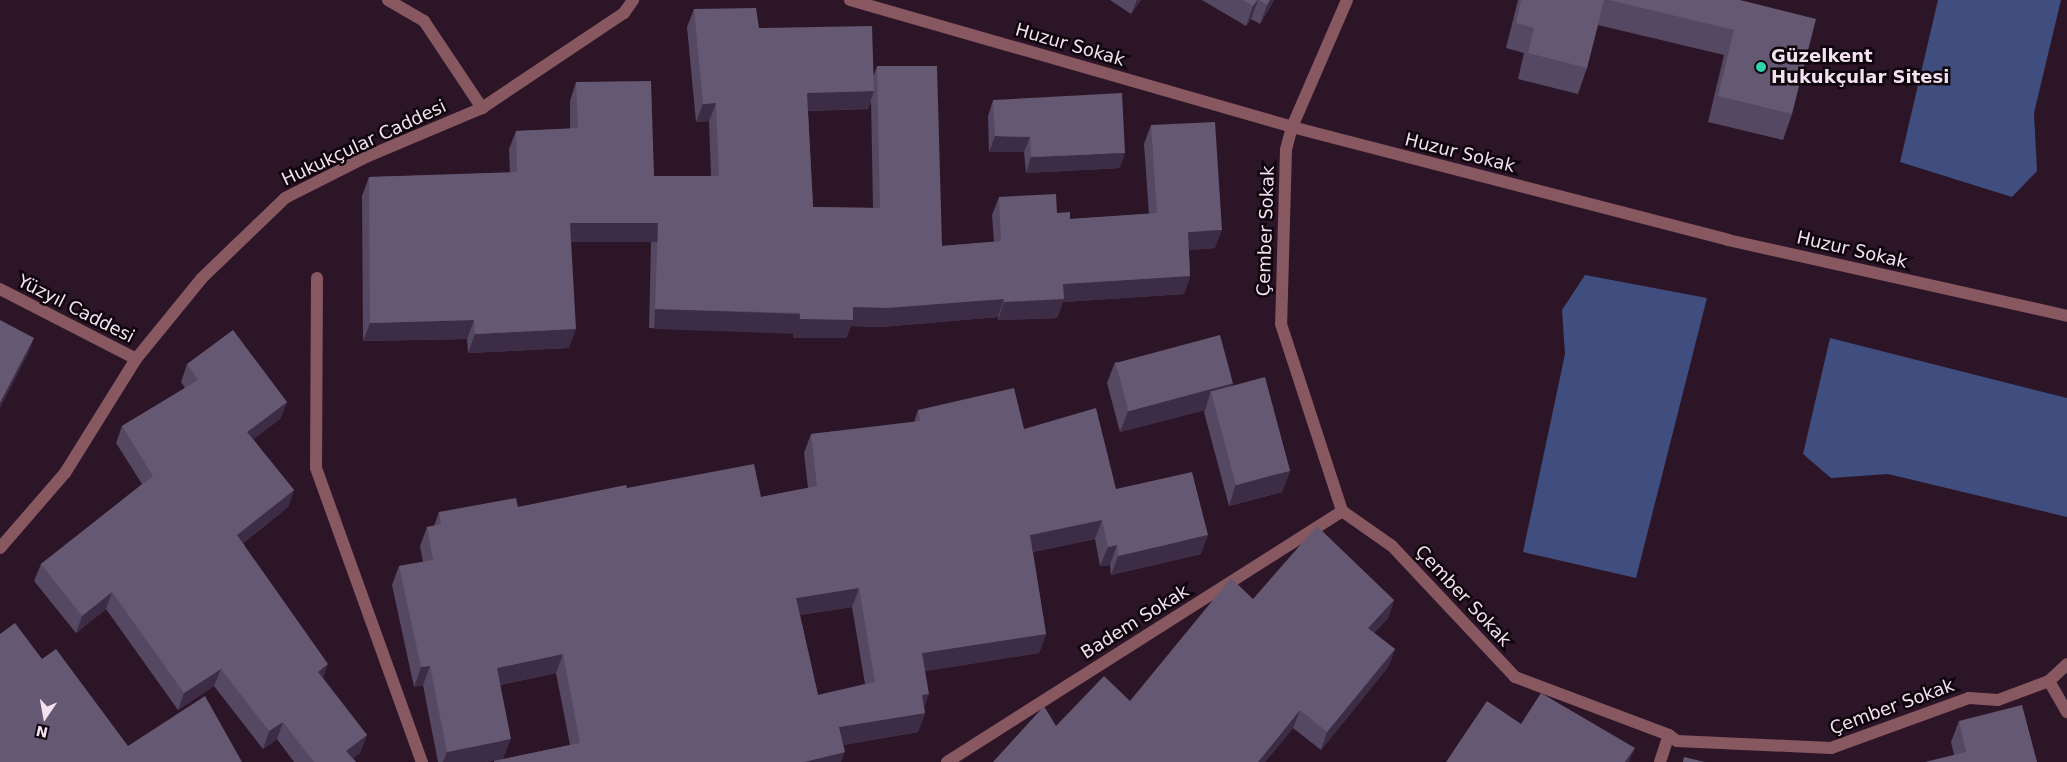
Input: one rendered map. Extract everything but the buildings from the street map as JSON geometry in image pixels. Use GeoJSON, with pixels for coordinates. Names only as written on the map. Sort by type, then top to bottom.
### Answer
{"type":"FeatureCollection","features":[{"type":"Feature","properties":{"kind":"street"},"geometry":{"type":"LineString","coordinates":[[388,0],[424,21],[482,108]]}},
{"type":"Feature","properties":{"kind":"street","name":"Hukukçular Caddesi"},"geometry":{"type":"LineString","coordinates":[[0,548],[65,473],[136,359],[202,278],[285,198],[366,157],[482,108],[624,12],[633,0]]}},
{"type":"Feature","properties":{"kind":"street","name":"Huzur Sokak"},"geometry":{"type":"LineString","coordinates":[[850,0],[1292,128],[1728,240],[2067,316]]}},
{"type":"Feature","properties":{"kind":"street","name":"Çember Sokak"},"geometry":{"type":"LineString","coordinates":[[1347,0],[1292,128],[1286,150],[1281,324],[1342,511],[1392,546],[1515,677],[1669,735],[1678,741],[1831,748],[1969,698],[1998,700],[2049,681],[2067,664]]}},
{"type":"Feature","properties":{"kind":"street"},"geometry":{"type":"LineString","coordinates":[[317,278],[316,468],[422,762]]}},
{"type":"Feature","properties":{"kind":"street","name":"Yüzyıl Caddesi"},"geometry":{"type":"LineString","coordinates":[[0,289],[136,359]]}},
{"type":"Feature","properties":{"kind":"street","name":"Badem Sokak"},"geometry":{"type":"LineString","coordinates":[[947,762],[1342,511]]}},
{"type":"Feature","properties":{"kind":"street"},"geometry":{"type":"LineString","coordinates":[[2049,681],[2067,712]]}},
{"type":"Feature","properties":{"kind":"street"},"geometry":{"type":"LineString","coordinates":[[1660,762],[1669,735]]}},
{"type":"Feature","properties":{"kind":"water"},"geometry":{"type":"Polygon","coordinates":[[[1938,0],[2061,0],[2034,113],[2037,171],[2012,197],[1900,162],[1938,0]]]}},
{"type":"Feature","properties":{"kind":"water"},"geometry":{"type":"Polygon","coordinates":[[[1585,275],[1707,298],[1636,578],[1523,552],[1565,354],[1562,310],[1585,275]]]}},
{"type":"Feature","properties":{"kind":"water"},"geometry":{"type":"Polygon","coordinates":[[[1830,338],[2067,398],[2067,517],[1888,474],[1831,478],[1803,454],[1830,338]]]}},
{"type":"Feature","properties":{"kind":"place","name":"Güzelkent Hukukçular Sitesi"},"geometry":{"type":"Point","coordinates":[1761,67]}}]}
